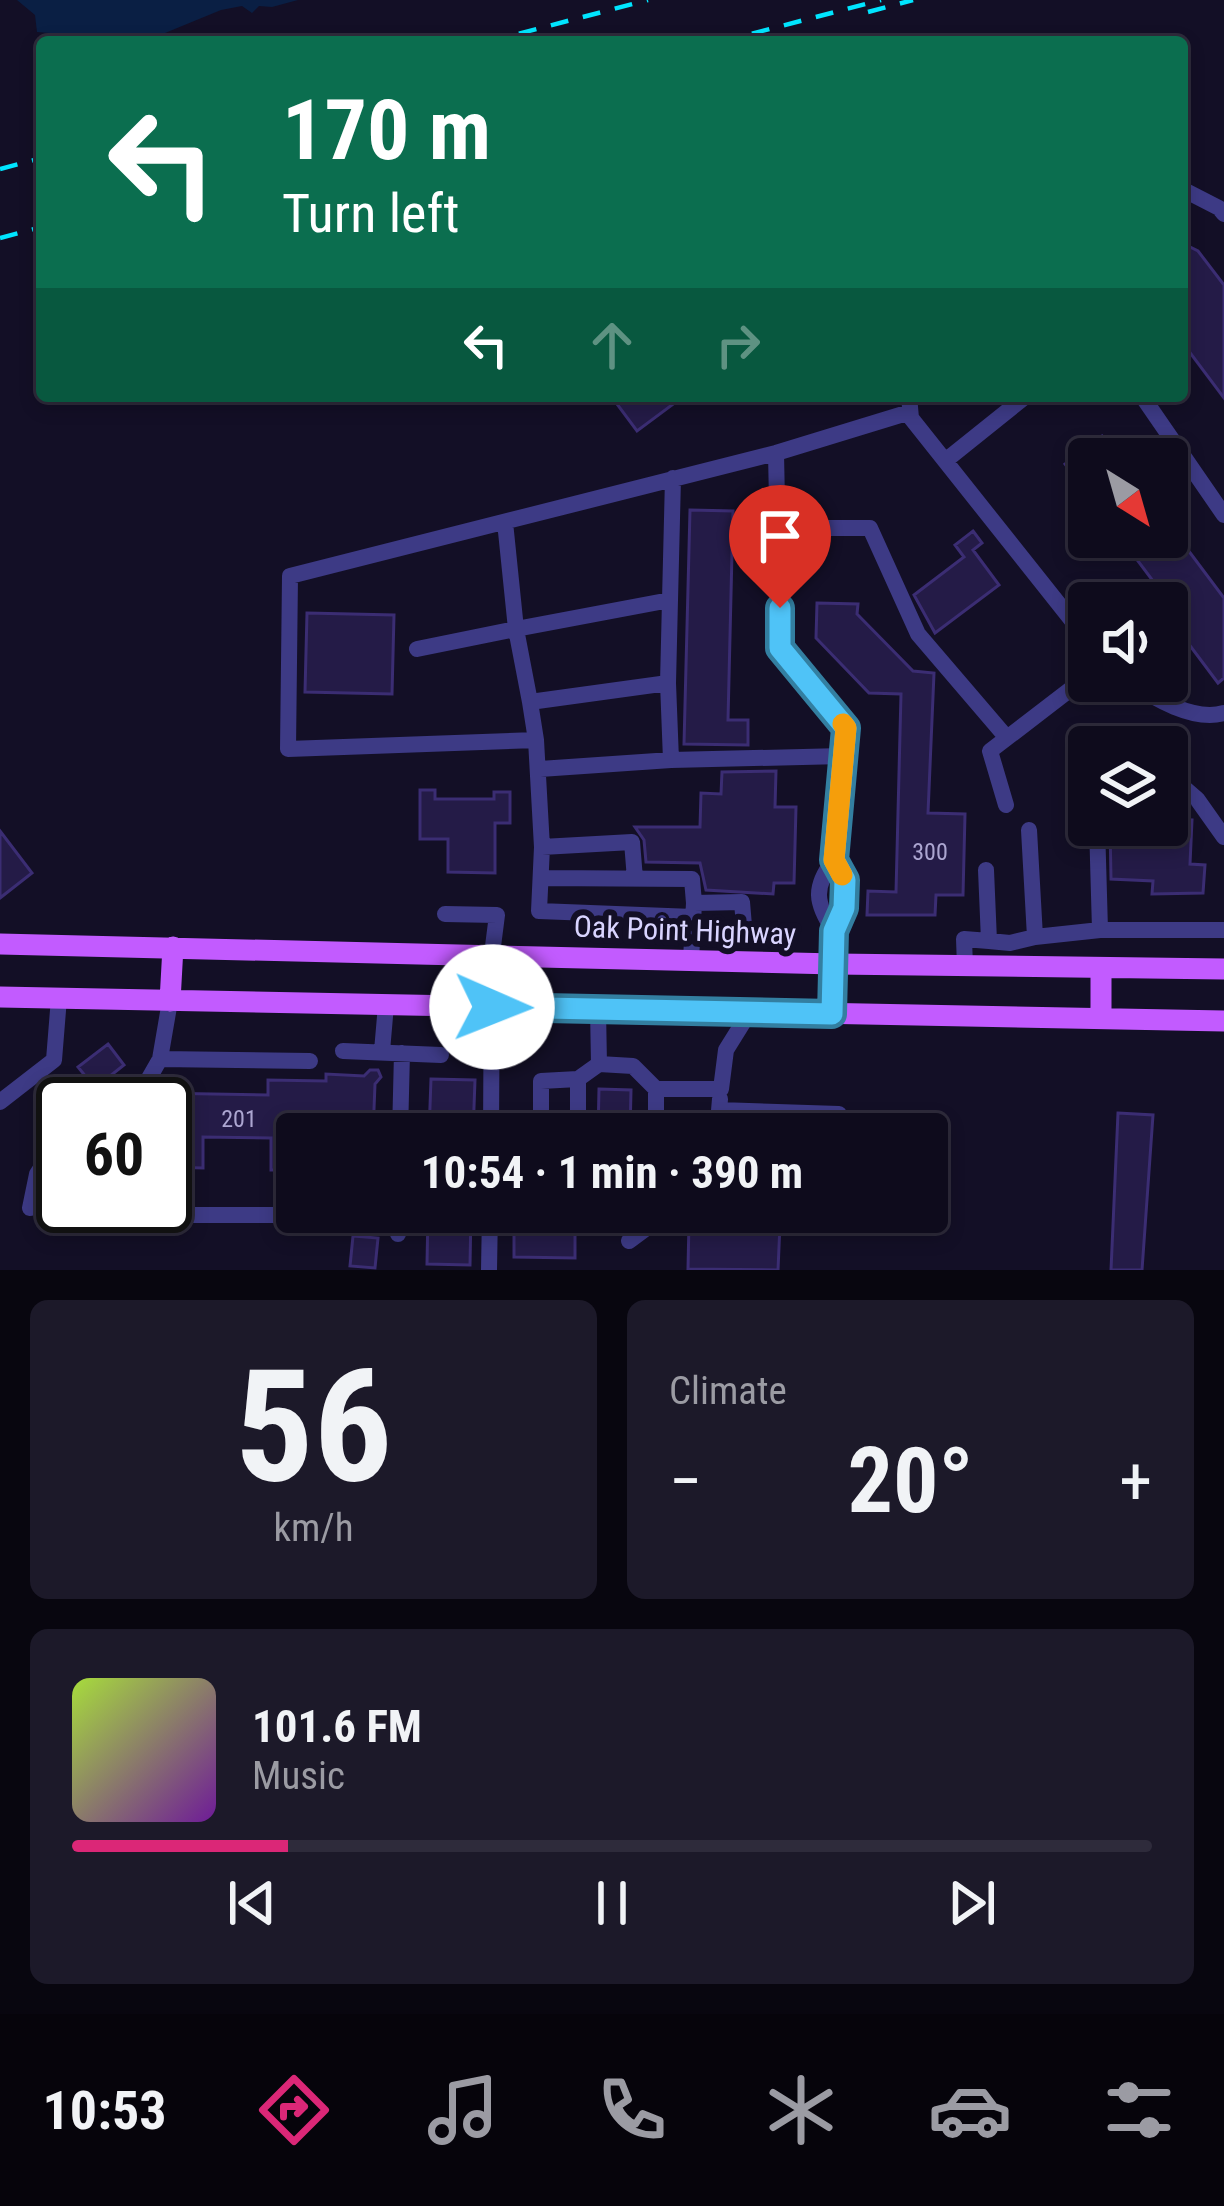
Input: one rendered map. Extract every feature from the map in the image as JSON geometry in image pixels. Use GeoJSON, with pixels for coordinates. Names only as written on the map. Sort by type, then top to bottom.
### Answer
{"type":"FeatureCollection","features":[{"type":"Feature","properties":{"kind":"main road","name":"Oak Point Highway"},"geometry":{"type":"LineString","coordinates":[[0,944],[835,964],[1224,968]]}},
{"type":"Feature","properties":{"kind":"main road"},"geometry":{"type":"LineString","coordinates":[[170,1000],[173,947]]}},
{"type":"Feature","properties":{"kind":"main road"},"geometry":{"type":"LineString","coordinates":[[1101,969],[1101,1019]]}},
{"type":"Feature","properties":{"kind":"main road"},"geometry":{"type":"LineString","coordinates":[[0,997],[1224,1021]]}},
{"type":"Feature","properties":{"kind":"street"},"geometry":{"type":"LineString","coordinates":[[1188,192],[1224,214]]}},
{"type":"Feature","properties":{"kind":"street"},"geometry":{"type":"LineString","coordinates":[[945,461],[1019,402]]}},
{"type":"Feature","properties":{"kind":"street"},"geometry":{"type":"LineString","coordinates":[[1146,402],[1224,514]]}},
{"type":"Feature","properties":{"kind":"street"},"geometry":{"type":"LineString","coordinates":[[536,740],[288,749],[290,576],[776,453],[910,404],[910,418],[1068,616]]}},
{"type":"Feature","properties":{"kind":"street"},"geometry":{"type":"LineString","coordinates":[[776,453],[780,648],[846,728],[834,860],[845,880],[844,908],[834,931],[832,1014]]}},
{"type":"Feature","properties":{"kind":"street"},"geometry":{"type":"LineString","coordinates":[[671,760],[673,478]]}},
{"type":"Feature","properties":{"kind":"street"},"geometry":{"type":"LineString","coordinates":[[505,522],[516,629],[540,769],[539,911],[694,910],[742,902],[744,926]]}},
{"type":"Feature","properties":{"kind":"street"},"geometry":{"type":"LineString","coordinates":[[780,528],[871,528],[918,634],[1006,738]]}},
{"type":"Feature","properties":{"kind":"street"},"geometry":{"type":"LineString","coordinates":[[417,649],[670,600]]}},
{"type":"Feature","properties":{"kind":"street"},"geometry":{"type":"LineString","coordinates":[[530,702],[668,683]]}},
{"type":"Feature","properties":{"kind":"street"},"geometry":{"type":"LineString","coordinates":[[1006,805],[990,752],[1068,691]]}},
{"type":"Feature","properties":{"kind":"street"},"geometry":{"type":"LineString","coordinates":[[1166,702],[1212,717],[1224,713]]}},
{"type":"Feature","properties":{"kind":"street"},"geometry":{"type":"LineString","coordinates":[[540,769],[844,756]]}},
{"type":"Feature","properties":{"kind":"street"},"geometry":{"type":"LineString","coordinates":[[1188,791],[1224,837]]}},
{"type":"Feature","properties":{"kind":"street"},"geometry":{"type":"LineString","coordinates":[[1029,830],[1036,937]]}},
{"type":"Feature","properties":{"kind":"street"},"geometry":{"type":"LineString","coordinates":[[542,847],[632,842],[635,879]]}},
{"type":"Feature","properties":{"kind":"street"},"geometry":{"type":"LineString","coordinates":[[1098,846],[1100,930]]}},
{"type":"Feature","properties":{"kind":"street"},"geometry":{"type":"LineString","coordinates":[[986,871],[989,941]]}},
{"type":"Feature","properties":{"kind":"street"},"geometry":{"type":"LineString","coordinates":[[541,878],[692,879],[691,960]]}},
{"type":"Feature","properties":{"kind":"street"},"geometry":{"type":"LineString","coordinates":[[445,914],[497,914],[492,954],[491,1113]]}},
{"type":"Feature","properties":{"kind":"street"},"geometry":{"type":"LineString","coordinates":[[964,966],[964,939],[1010,943],[1100,930],[1224,930]]}},
{"type":"Feature","properties":{"kind":"street"},"geometry":{"type":"LineString","coordinates":[[0,1102],[54,1060],[59,998]]}},
{"type":"Feature","properties":{"kind":"street"},"geometry":{"type":"LineString","coordinates":[[151,1077],[160,1060],[170,1000]]}},
{"type":"Feature","properties":{"kind":"street"},"geometry":{"type":"LineString","coordinates":[[382,1052],[386,1005]]}},
{"type":"Feature","properties":{"kind":"street"},"geometry":{"type":"LineString","coordinates":[[598,1009],[599,1064]]}},
{"type":"Feature","properties":{"kind":"street"},"geometry":{"type":"LineString","coordinates":[[719,1113],[726,1050],[749,1012]]}},
{"type":"Feature","properties":{"kind":"street"},"geometry":{"type":"LineString","coordinates":[[343,1051],[441,1055]]}},
{"type":"Feature","properties":{"kind":"street"},"geometry":{"type":"LineString","coordinates":[[401,1113],[402,1053]]}},
{"type":"Feature","properties":{"kind":"street"},"geometry":{"type":"LineString","coordinates":[[160,1060],[310,1061]]}},
{"type":"Feature","properties":{"kind":"street"},"geometry":{"type":"LineString","coordinates":[[541,1113],[541,1081],[578,1079],[599,1064],[633,1066],[656,1089],[721,1089]]}},
{"type":"Feature","properties":{"kind":"street"},"geometry":{"type":"LineString","coordinates":[[578,1079],[578,1113]]}},
{"type":"Feature","properties":{"kind":"street"},"geometry":{"type":"LineString","coordinates":[[656,1089],[656,1113]]}},
{"type":"Feature","properties":{"kind":"street"},"geometry":{"type":"LineString","coordinates":[[719,1109],[815,1113]]}},
{"type":"Feature","properties":{"kind":"street"},"geometry":{"type":"LineString","coordinates":[[30,1208],[36,1179]]}},
{"type":"Feature","properties":{"kind":"street"},"geometry":{"type":"LineString","coordinates":[[192,1215],[276,1215]]}},
{"type":"Feature","properties":{"kind":"street"},"geometry":{"type":"LineString","coordinates":[[489,1270],[490,1233]]}},
{"type":"Feature","properties":{"kind":"street"},"geometry":{"type":"LineString","coordinates":[[629,1241],[640,1233]]}},
{"type":"Feature","properties":{"kind":"water"},"geometry":{"type":"Polygon","coordinates":[[[17,0],[298,0],[259,6],[252,13],[242,6],[221,10],[158,36],[53,36],[37,32],[35,15],[17,0]]]}},
{"type":"Feature","properties":{"kind":"building"},"geometry":{"type":"Polygon","coordinates":[[[1188,246],[1198,251],[1224,285],[1224,398],[1188,350],[1188,246]]]}},
{"type":"Feature","properties":{"kind":"building"},"geometry":{"type":"Polygon","coordinates":[[[615,402],[676,402],[637,431],[615,402]]]}},
{"type":"Feature","properties":{"kind":"building"},"geometry":{"type":"Polygon","coordinates":[[[690,510],[733,511],[728,720],[748,720],[748,745],[684,744],[690,510]]]}},
{"type":"Feature","properties":{"kind":"building"},"geometry":{"type":"Polygon","coordinates":[[[973,531],[982,543],[973,550],[999,585],[935,633],[914,595],[964,557],[955,545],[973,531]]]}},
{"type":"Feature","properties":{"kind":"building"},"geometry":{"type":"Polygon","coordinates":[[[1188,550],[1224,598],[1224,678],[1218,683],[1188,643],[1188,582],[1154,582],[1136,558],[1188,558],[1188,550]]]}},
{"type":"Feature","properties":{"kind":"building"},"geometry":{"type":"Polygon","coordinates":[[[817,603],[858,604],[857,614],[913,671],[934,673],[928,813],[965,814],[963,895],[936,895],[935,915],[867,915],[868,891],[896,892],[901,694],[869,693],[816,638],[817,603]]]}},
{"type":"Feature","properties":{"kind":"building"},"geometry":{"type":"Polygon","coordinates":[[[307,613],[394,615],[392,694],[305,692],[307,613]]]}},
{"type":"Feature","properties":{"kind":"building"},"geometry":{"type":"Polygon","coordinates":[[[776,771],[775,807],[796,807],[794,883],[774,883],[773,894],[706,890],[700,863],[646,862],[644,840],[635,827],[700,827],[701,793],[721,794],[722,772],[776,771]]]}},
{"type":"Feature","properties":{"kind":"building"},"geometry":{"type":"Polygon","coordinates":[[[420,790],[435,790],[435,799],[494,799],[494,792],[510,792],[510,823],[495,823],[495,873],[448,872],[448,839],[420,839],[420,790]]]}},
{"type":"Feature","properties":{"kind":"building"},"geometry":{"type":"Polygon","coordinates":[[[1188,820],[1192,820],[1190,864],[1205,865],[1203,893],[1152,894],[1153,881],[1111,879],[1110,846],[1188,846],[1188,820]]]}},
{"type":"Feature","properties":{"kind":"building"},"geometry":{"type":"Polygon","coordinates":[[[0,831],[32,873],[0,898],[0,831]]]}},
{"type":"Feature","properties":{"kind":"building"},"geometry":{"type":"Polygon","coordinates":[[[108,1044],[124,1065],[109,1077],[86,1077],[78,1067],[108,1044]]]}},
{"type":"Feature","properties":{"kind":"building"},"geometry":{"type":"Polygon","coordinates":[[[378,1070],[381,1077],[375,1084],[374,1113],[276,1113],[276,1170],[271,1170],[271,1138],[203,1137],[203,1168],[192,1168],[192,1094],[268,1095],[268,1080],[364,1076],[378,1070]]]}},
{"type":"Feature","properties":{"kind":"building"},"geometry":{"type":"Polygon","coordinates":[[[431,1079],[475,1080],[474,1113],[430,1113],[431,1079]]]}},
{"type":"Feature","properties":{"kind":"building"},"geometry":{"type":"Polygon","coordinates":[[[599,1089],[631,1090],[630,1113],[598,1113],[599,1089]]]}},
{"type":"Feature","properties":{"kind":"building"},"geometry":{"type":"Polygon","coordinates":[[[1118,1113],[1153,1115],[1142,1270],[1111,1270],[1118,1113]]]}},
{"type":"Feature","properties":{"kind":"building"},"geometry":{"type":"Polygon","coordinates":[[[428,1233],[471,1233],[470,1265],[427,1264],[428,1233]]]}},
{"type":"Feature","properties":{"kind":"building"},"geometry":{"type":"Polygon","coordinates":[[[514,1233],[575,1233],[575,1258],[514,1257],[514,1233]]]}},
{"type":"Feature","properties":{"kind":"building"},"geometry":{"type":"Polygon","coordinates":[[[689,1233],[780,1233],[778,1270],[688,1269],[689,1233]]]}},
{"type":"Feature","properties":{"kind":"building"},"geometry":{"type":"Polygon","coordinates":[[[353,1236],[378,1238],[375,1268],[350,1266],[353,1236]]]}},
{"type":"Feature","properties":{"kind":"railway"},"geometry":{"type":"LineString","coordinates":[[510,36],[648,0]]}},
{"type":"Feature","properties":{"kind":"railway"},"geometry":{"type":"LineString","coordinates":[[743,36],[881,0]]}},
{"type":"Feature","properties":{"kind":"railway"},"geometry":{"type":"LineString","coordinates":[[868,12],[913,0]]}},
{"type":"Feature","properties":{"kind":"railway"},"geometry":{"type":"LineString","coordinates":[[0,169],[36,160]]}},
{"type":"Feature","properties":{"kind":"railway"},"geometry":{"type":"LineString","coordinates":[[0,238],[36,229]]}},
{"type":"Feature","properties":{"kind":"slow traffic"},"geometry":{"type":"LineString","coordinates":[[842,875],[834,860],[843,724]]}},
{"type":"Feature","properties":{"kind":"route"},"geometry":{"type":"LineString","coordinates":[[492,1007],[832,1014],[834,931],[844,908],[845,880],[834,860],[846,728],[780,648],[780,608]]}}]}
